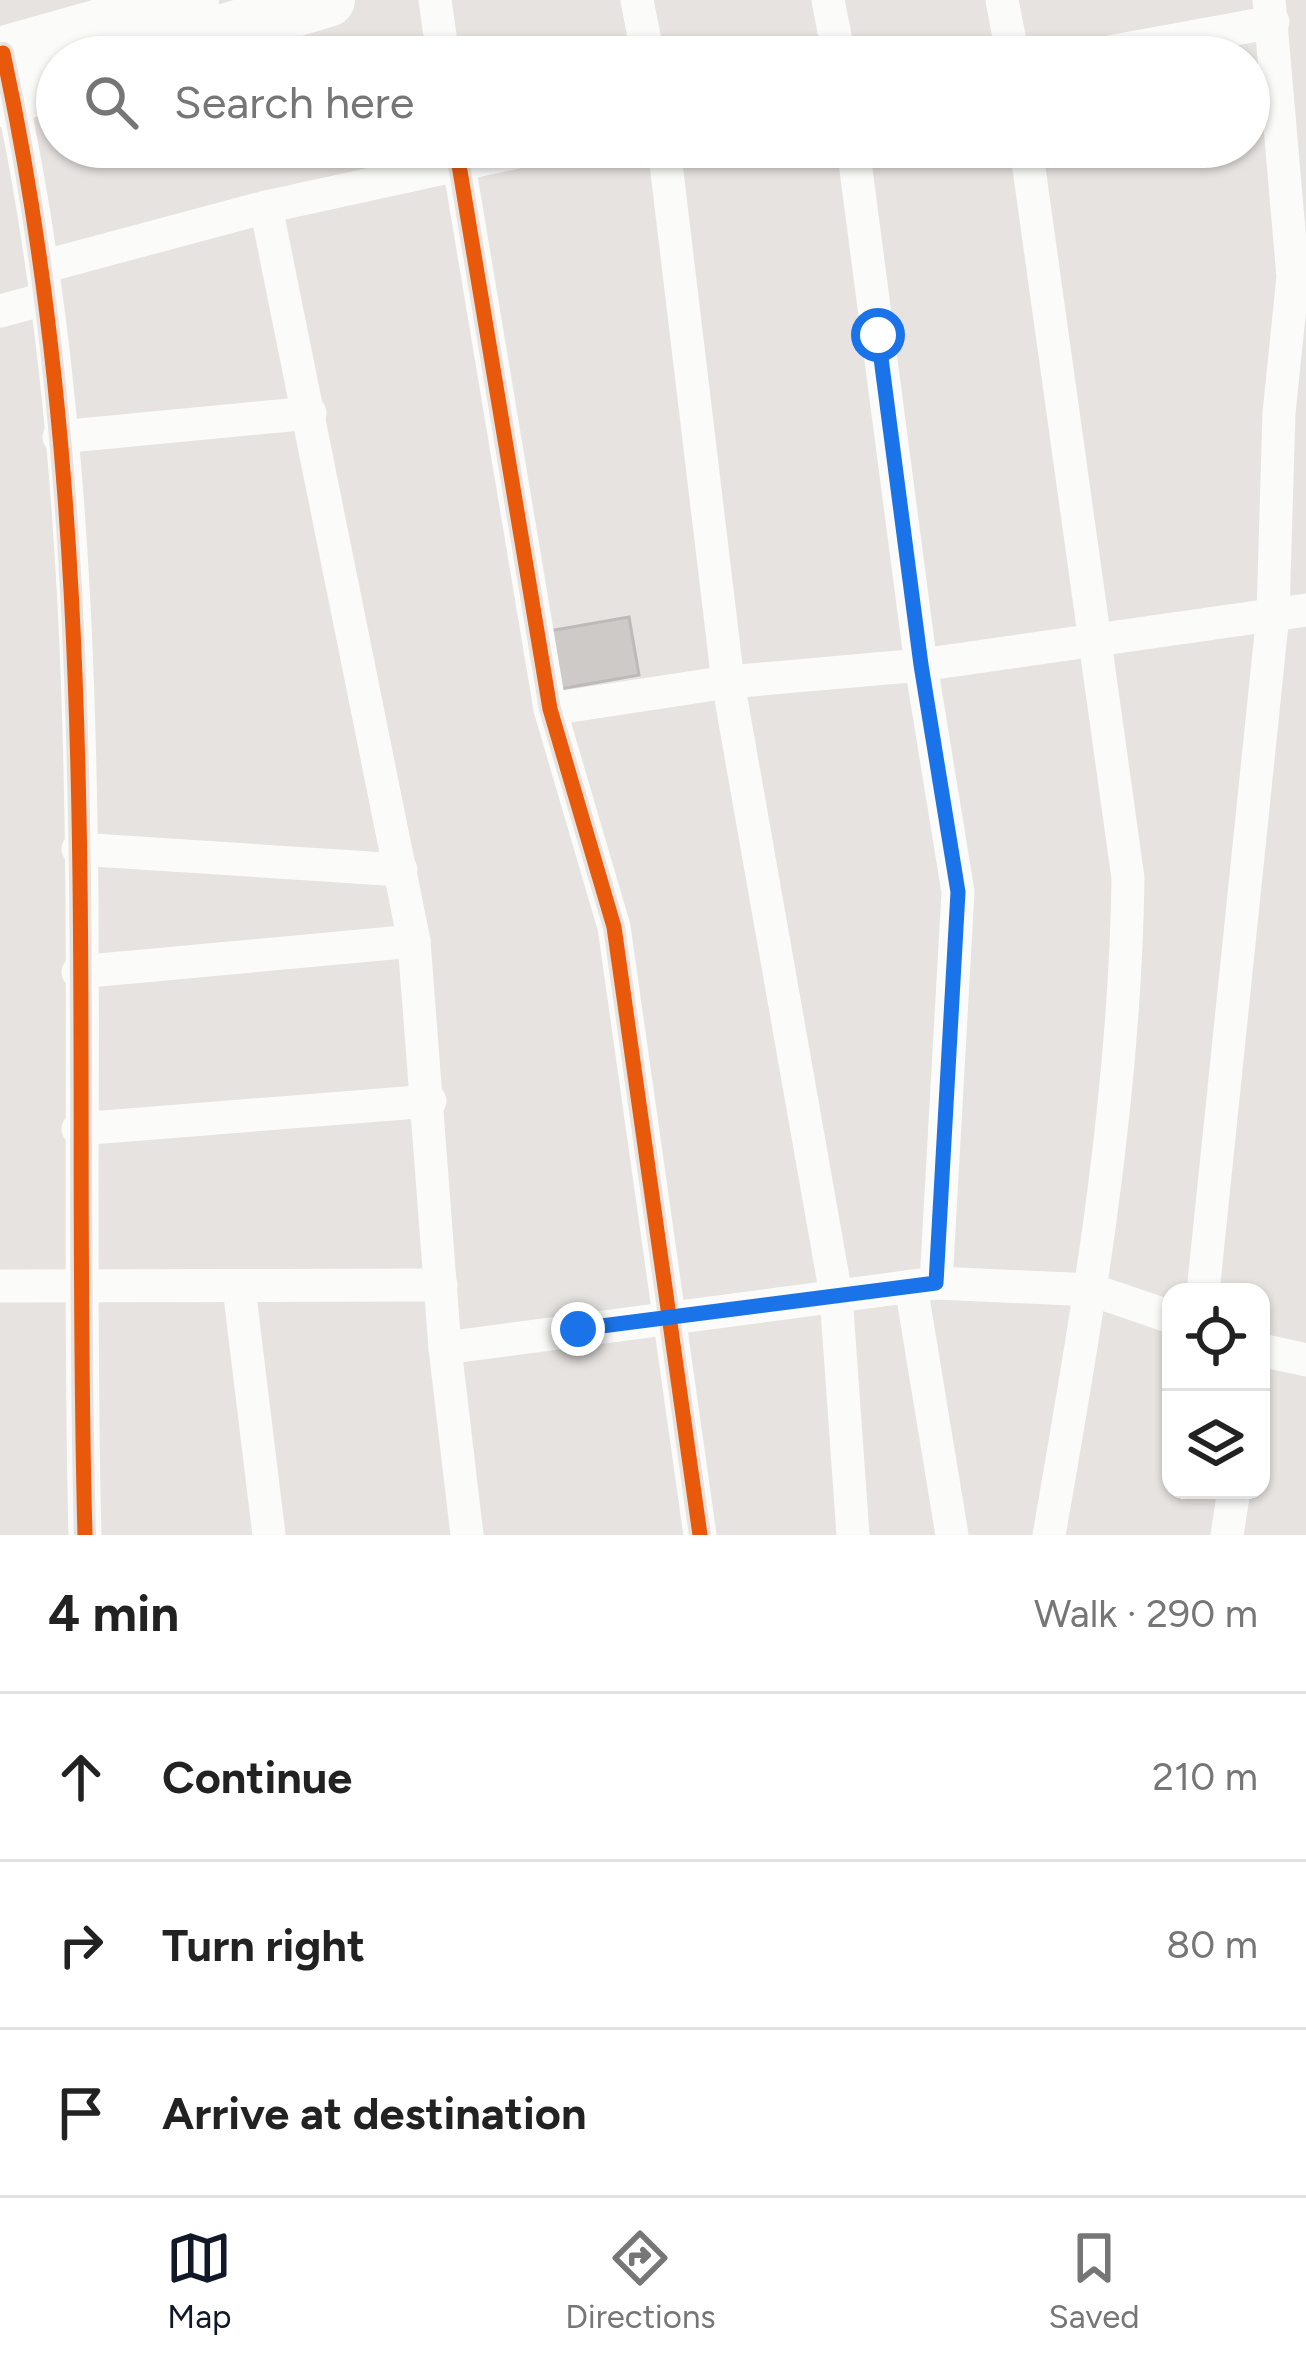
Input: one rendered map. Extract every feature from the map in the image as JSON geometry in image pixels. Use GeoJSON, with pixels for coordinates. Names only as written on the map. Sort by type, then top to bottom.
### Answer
{"type":"FeatureCollection","features":[{"type":"Feature","properties":{"kind":"main road"},"geometry":{"type":"LineString","coordinates":[[109,36],[192,0]]}},
{"type":"Feature","properties":{"kind":"main road"},"geometry":{"type":"LineString","coordinates":[[207,36],[328,0]]}},
{"type":"Feature","properties":{"kind":"street"},"geometry":{"type":"LineString","coordinates":[[434,0],[440,36]]}},
{"type":"Feature","properties":{"kind":"street"},"geometry":{"type":"LineString","coordinates":[[637,0],[644,36]]}},
{"type":"Feature","properties":{"kind":"street"},"geometry":{"type":"LineString","coordinates":[[828,0],[835,36]]}},
{"type":"Feature","properties":{"kind":"street"},"geometry":{"type":"LineString","coordinates":[[1002,0],[1009,36]]}},
{"type":"Feature","properties":{"kind":"street"},"geometry":{"type":"LineString","coordinates":[[1168,36],[1271,11],[1293,277],[1279,413],[1290,612],[1204,1283]]}},
{"type":"Feature","properties":{"kind":"street"},"geometry":{"type":"LineString","coordinates":[[14,77],[44,283],[79,703],[78,1287],[85,1535]]}},
{"type":"Feature","properties":{"kind":"street"},"geometry":{"type":"LineString","coordinates":[[0,311],[44,283],[266,206],[408,168]]}},
{"type":"Feature","properties":{"kind":"street"},"geometry":{"type":"LineString","coordinates":[[459,168],[550,709],[614,927],[700,1535]]}},
{"type":"Feature","properties":{"kind":"street"},"geometry":{"type":"LineString","coordinates":[[667,168],[728,682],[836,1295],[853,1535]]}},
{"type":"Feature","properties":{"kind":"street"},"geometry":{"type":"LineString","coordinates":[[856,168],[921,665],[958,892],[923,1285],[952,1535]]}},
{"type":"Feature","properties":{"kind":"street"},"geometry":{"type":"LineString","coordinates":[[1029,168],[1129,878],[1127,946],[1092,1290],[1049,1535]]}},
{"type":"Feature","properties":{"kind":"street"},"geometry":{"type":"LineString","coordinates":[[266,206],[414,940],[430,1101],[445,1348],[467,1535]]}},
{"type":"Feature","properties":{"kind":"street"},"geometry":{"type":"LineString","coordinates":[[59,437],[310,413]]}},
{"type":"Feature","properties":{"kind":"street"},"geometry":{"type":"LineString","coordinates":[[550,709],[728,682],[921,665],[1290,612]]}},
{"type":"Feature","properties":{"kind":"street"},"geometry":{"type":"LineString","coordinates":[[79,849],[401,870]]}},
{"type":"Feature","properties":{"kind":"street"},"geometry":{"type":"LineString","coordinates":[[78,972],[414,940]]}},
{"type":"Feature","properties":{"kind":"street"},"geometry":{"type":"LineString","coordinates":[[78,1129],[430,1101]]}},
{"type":"Feature","properties":{"kind":"street"},"geometry":{"type":"LineString","coordinates":[[0,1286],[441,1285]]}},
{"type":"Feature","properties":{"kind":"street"},"geometry":{"type":"LineString","coordinates":[[445,1348],[923,1285],[1092,1290],[1162,1314]]}},
{"type":"Feature","properties":{"kind":"street"},"geometry":{"type":"LineString","coordinates":[[239,1288],[269,1535]]}},
{"type":"Feature","properties":{"kind":"street"},"geometry":{"type":"LineString","coordinates":[[1270,1352],[1306,1360]]}},
{"type":"Feature","properties":{"kind":"street"},"geometry":{"type":"LineString","coordinates":[[1227,1535],[1233,1499]]}},
{"type":"Feature","properties":{"kind":"building"},"geometry":{"type":"Polygon","coordinates":[[[629,617],[639,675],[560,689],[549,631],[629,617]]]}},
{"type":"Feature","properties":{"kind":"cycle path"},"geometry":{"type":"LineString","coordinates":[[3,53],[36,236],[59,420],[72,605],[81,977],[85,1535]]}},
{"type":"Feature","properties":{"kind":"cycle path"},"geometry":{"type":"LineString","coordinates":[[460,168],[550,709],[614,927],[700,1535]]}},
{"type":"Feature","properties":{"kind":"route"},"geometry":{"type":"LineString","coordinates":[[578,1329],[936,1283],[958,892],[921,665],[878,335]]}}]}
